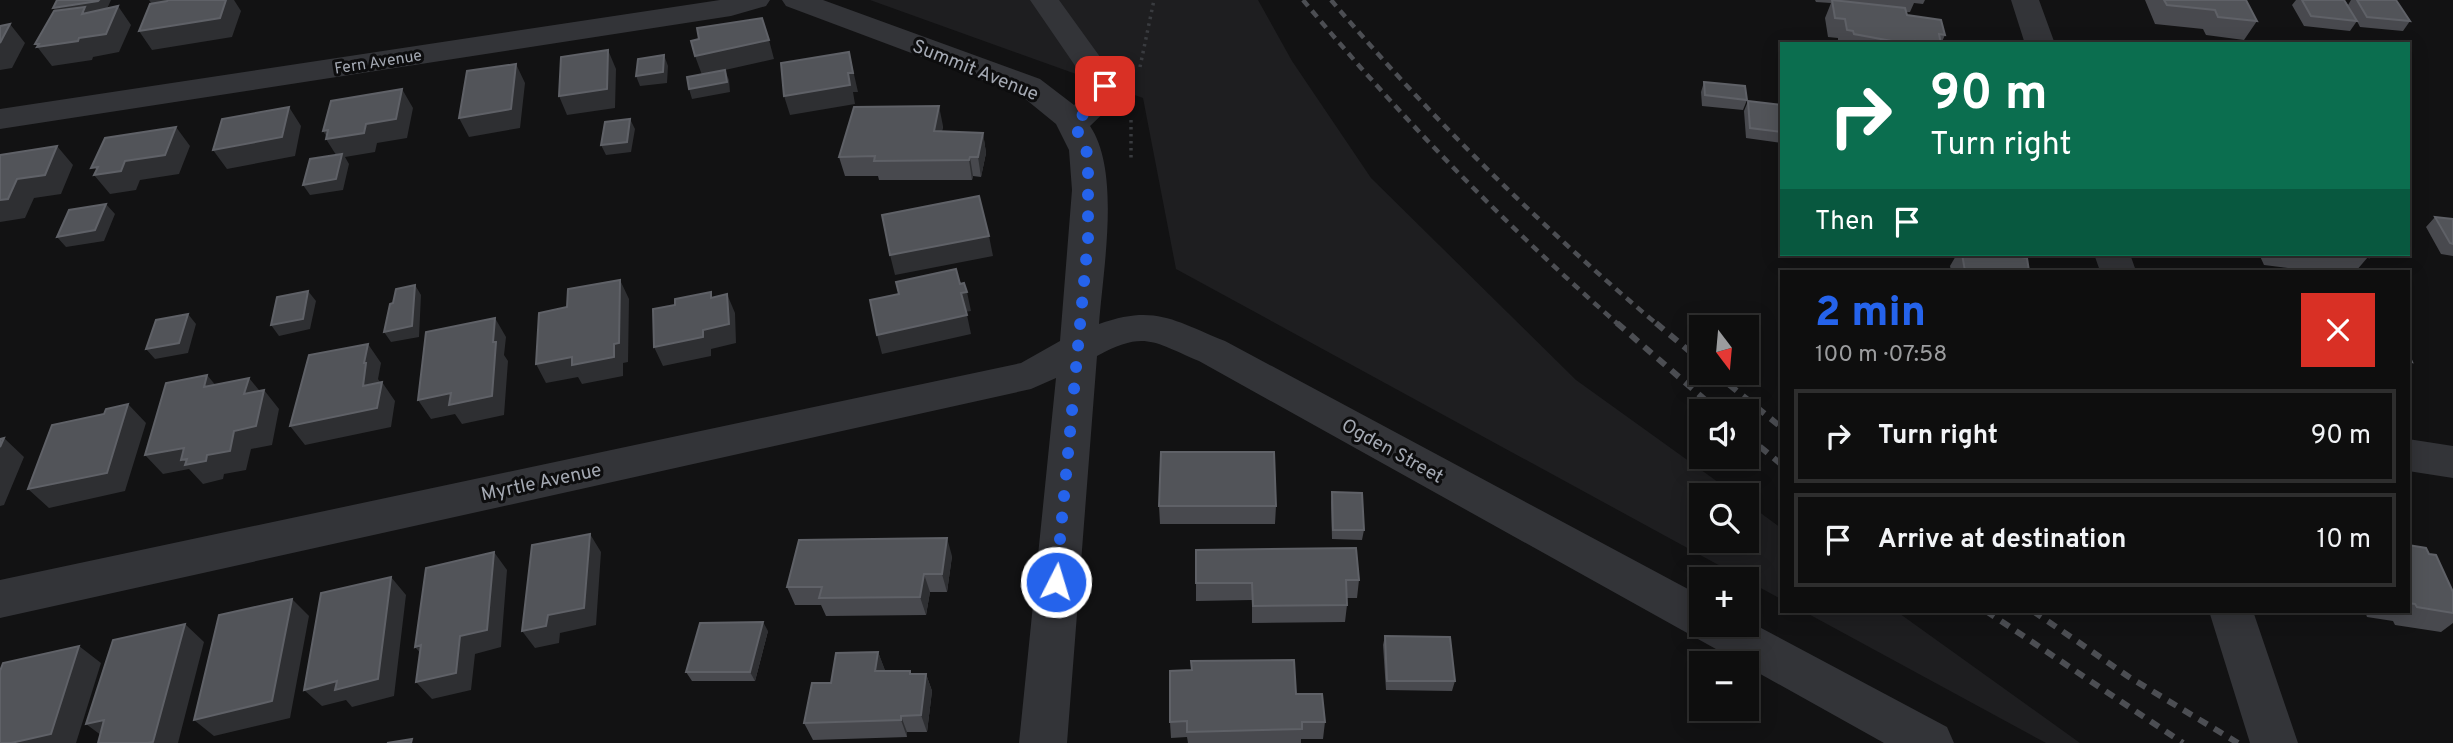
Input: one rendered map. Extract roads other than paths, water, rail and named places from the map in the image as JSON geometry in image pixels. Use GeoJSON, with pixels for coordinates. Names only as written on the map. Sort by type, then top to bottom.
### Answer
{"type":"FeatureCollection","features":[{"type":"Feature","properties":{"kind":"street","name":"Fern Avenue"},"geometry":{"type":"LineString","coordinates":[[0,119],[731,7],[756,0]]}},
{"type":"Feature","properties":{"kind":"street","name":"Summit Avenue"},"geometry":{"type":"LineString","coordinates":[[796,0],[848,8],[1028,86],[1062,109],[1074,123],[1088,155],[1088,239],[1076,349],[1043,743]]}},
{"type":"Feature","properties":{"kind":"street"},"geometry":{"type":"LineString","coordinates":[[1044,0],[1105,86],[1105,94],[1074,123]]}},
{"type":"Feature","properties":{"kind":"street"},"geometry":{"type":"LineString","coordinates":[[2025,0],[2039,42]]}},
{"type":"Feature","properties":{"kind":"street","name":"Ogden Street"},"geometry":{"type":"LineString","coordinates":[[1076,349],[1122,330],[1151,327],[1212,351],[1689,611]]}},
{"type":"Feature","properties":{"kind":"street","name":"Myrtle Avenue"},"geometry":{"type":"LineString","coordinates":[[0,598],[1031,375],[1076,349]]}},
{"type":"Feature","properties":{"kind":"street"},"geometry":{"type":"LineString","coordinates":[[2410,455],[2453,461]]}},
{"type":"Feature","properties":{"kind":"street"},"geometry":{"type":"LineString","coordinates":[[2232,613],[2274,743]]}},
{"type":"Feature","properties":{"kind":"street"},"geometry":{"type":"LineString","coordinates":[[1735,637],[1930,743]]}},
{"type":"Feature","properties":{"kind":"railway"},"geometry":{"type":"LineString","coordinates":[[1303,0],[1377,86],[1455,169],[1494,209],[1619,325]]}},
{"type":"Feature","properties":{"kind":"railway"},"geometry":{"type":"LineString","coordinates":[[1331,0],[1408,87],[1488,170],[1571,249],[1658,325]]}},
{"type":"Feature","properties":{"kind":"railway"},"geometry":{"type":"LineString","coordinates":[[1617,323],[1704,399]]}},
{"type":"Feature","properties":{"kind":"railway"},"geometry":{"type":"LineString","coordinates":[[1656,323],[1689,351]]}},
{"type":"Feature","properties":{"kind":"railway"},"geometry":{"type":"LineString","coordinates":[[1730,385],[1780,426]]}},
{"type":"Feature","properties":{"kind":"railway"},"geometry":{"type":"LineString","coordinates":[[1759,446],[1780,463]]}},
{"type":"Feature","properties":{"kind":"railway"},"geometry":{"type":"LineString","coordinates":[[1989,613],[2183,743]]}},
{"type":"Feature","properties":{"kind":"railway"},"geometry":{"type":"LineString","coordinates":[[2036,613],[2129,677],[2238,743]]}}]}
